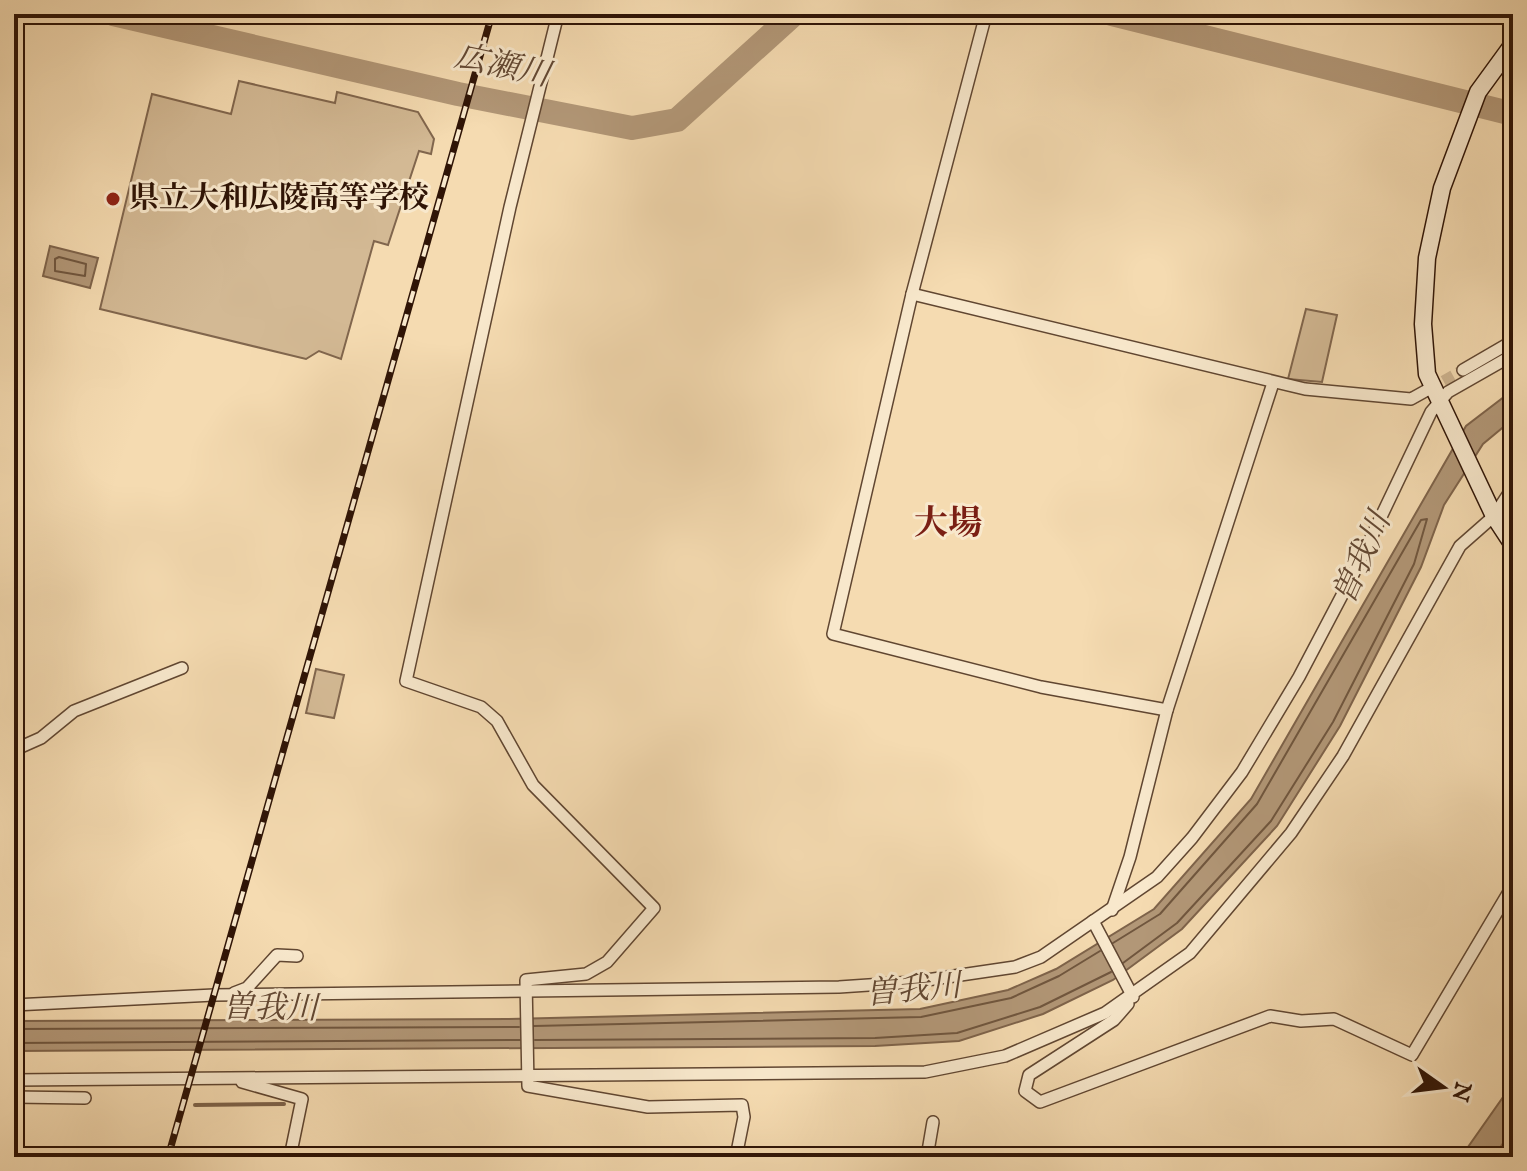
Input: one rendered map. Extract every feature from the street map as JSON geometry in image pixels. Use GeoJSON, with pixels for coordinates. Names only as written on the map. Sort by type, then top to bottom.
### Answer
{"type":"FeatureCollection","features":[{"type":"Feature","properties":{"kind":"main road"},"geometry":{"type":"LineString","coordinates":[[1513,44],[1478,92],[1442,188],[1427,258],[1423,324],[1427,374],[1437,400],[1490,508],[1513,545]]}},
{"type":"Feature","properties":{"kind":"street"},"geometry":{"type":"LineString","coordinates":[[558,14],[530,124],[406,681],[481,707],[497,721],[533,785],[654,908],[607,962],[586,974],[526,980],[525,1075],[528,1086],[648,1107],[742,1105],[744,1117],[736,1157]]}},
{"type":"Feature","properties":{"kind":"street"},"geometry":{"type":"LineString","coordinates":[[986,14],[912,294],[833,634],[1041,687],[1167,710]]}},
{"type":"Feature","properties":{"kind":"street"},"geometry":{"type":"LineString","coordinates":[[912,294],[1273,383],[1437,400]]}},
{"type":"Feature","properties":{"kind":"street"},"geometry":{"type":"LineString","coordinates":[[1463,370],[1513,344]]}},
{"type":"Feature","properties":{"kind":"street"},"geometry":{"type":"LineString","coordinates":[[14,1005],[226,996],[524,996],[913,982],[1015,967],[1041,957],[1094,925],[1157,877],[1192,838],[1242,772],[1306,665],[1437,400],[1513,355]]}},
{"type":"Feature","properties":{"kind":"street"},"geometry":{"type":"LineString","coordinates":[[1112,910],[1130,857],[1167,710],[1273,383]]}},
{"type":"Feature","properties":{"kind":"street"},"geometry":{"type":"LineString","coordinates":[[14,1080],[925,1072],[1005,1056],[1105,1013],[1190,953],[1291,833],[1343,756],[1460,546],[1490,508],[1513,487]]}},
{"type":"Feature","properties":{"kind":"street"},"geometry":{"type":"LineString","coordinates":[[14,750],[41,738],[74,711],[182,668]]}},
{"type":"Feature","properties":{"kind":"street"},"geometry":{"type":"LineString","coordinates":[[1131,992],[1114,1020],[1029,1075],[1025,1091],[1027,1096],[1040,1102],[1270,1016],[1301,1021],[1334,1019],[1412,1055],[1513,885]]}},
{"type":"Feature","properties":{"kind":"street"},"geometry":{"type":"LineString","coordinates":[[1094,925],[1131,992]]}},
{"type":"Feature","properties":{"kind":"street"},"geometry":{"type":"LineString","coordinates":[[226,996],[247,988],[277,955],[297,956]]}},
{"type":"Feature","properties":{"kind":"street"},"geometry":{"type":"LineString","coordinates":[[230,1078],[302,1099],[290,1157]]}},
{"type":"Feature","properties":{"kind":"street"},"geometry":{"type":"LineString","coordinates":[[14,1097],[85,1098]]}},
{"type":"Feature","properties":{"kind":"street"},"geometry":{"type":"LineString","coordinates":[[927,1157],[933,1122]]}},
{"type":"Feature","properties":{"kind":"shaded area"},"geometry":{"type":"Polygon","coordinates":[[[239,81],[335,103],[337,92],[418,112],[434,139],[431,154],[419,151],[388,245],[374,241],[341,359],[319,351],[306,359],[100,309],[152,94],[231,114],[239,81]]]}},
{"type":"Feature","properties":{"kind":"shaded area"},"geometry":{"type":"Polygon","coordinates":[[[1306,309],[1337,315],[1322,382],[1288,379],[1306,309]]]}},
{"type":"Feature","properties":{"kind":"shaded area"},"geometry":{"type":"Polygon","coordinates":[[[316,669],[344,675],[334,718],[306,713],[316,669]]]}},
{"type":"Feature","properties":{"kind":"water"},"geometry":{"type":"Polygon","coordinates":[[[50,246],[98,258],[90,288],[43,276],[50,246]]]}},
{"type":"Feature","properties":{"kind":"water"},"geometry":{"type":"Polygon","coordinates":[[[1513,390],[1513,419],[1483,444],[1444,505],[1421,567],[1340,726],[1277,826],[1182,929],[1113,980],[1043,1014],[959,1041],[875,1046],[14,1051],[14,1021],[509,1019],[920,1009],[1008,990],[1056,969],[1154,909],[1251,799],[1466,426],[1513,390]]]}},
{"type":"Feature","properties":{"kind":"water"},"geometry":{"type":"Polygon","coordinates":[[[1513,1083],[1513,1128],[1494,1157],[1461,1157],[1513,1083]]]}},
{"type":"Feature","properties":{"kind":"waterway","name":"広瀬川"},"geometry":{"type":"LineString","coordinates":[[113,14],[458,94],[632,128],[677,120],[794,14]]}},
{"type":"Feature","properties":{"kind":"waterway","name":"広瀬川"},"geometry":{"type":"LineString","coordinates":[[1112,14],[1513,114]]}},
{"type":"Feature","properties":{"kind":"waterway"},"geometry":{"type":"LineString","coordinates":[[195,1105],[284,1104]]}},
{"type":"Feature","properties":{"kind":"tunnel"},"geometry":{"type":"LineString","coordinates":[[1429,389],[1463,370]]}},
{"type":"Feature","properties":{"kind":"railway"},"geometry":{"type":"LineString","coordinates":[[168,1157],[492,14]]}},
{"type":"Feature","properties":{"kind":"place","name":"県立大和広陵高等学校"},"geometry":{"type":"Point","coordinates":[113,199]}},
{"type":"Feature","properties":{"kind":"district","name":"大場"},"geometry":{"type":"Point","coordinates":[948,524]}},
{"type":"Feature","properties":{"kind":"water label","name":"曽我川"},"geometry":{"type":"Point","coordinates":[1363,559]}},
{"type":"Feature","properties":{"kind":"water label","name":"曽我川"},"geometry":{"type":"Point","coordinates":[913,991]}},
{"type":"Feature","properties":{"kind":"water label","name":"曽我川"},"geometry":{"type":"Point","coordinates":[270,1009]}}]}
